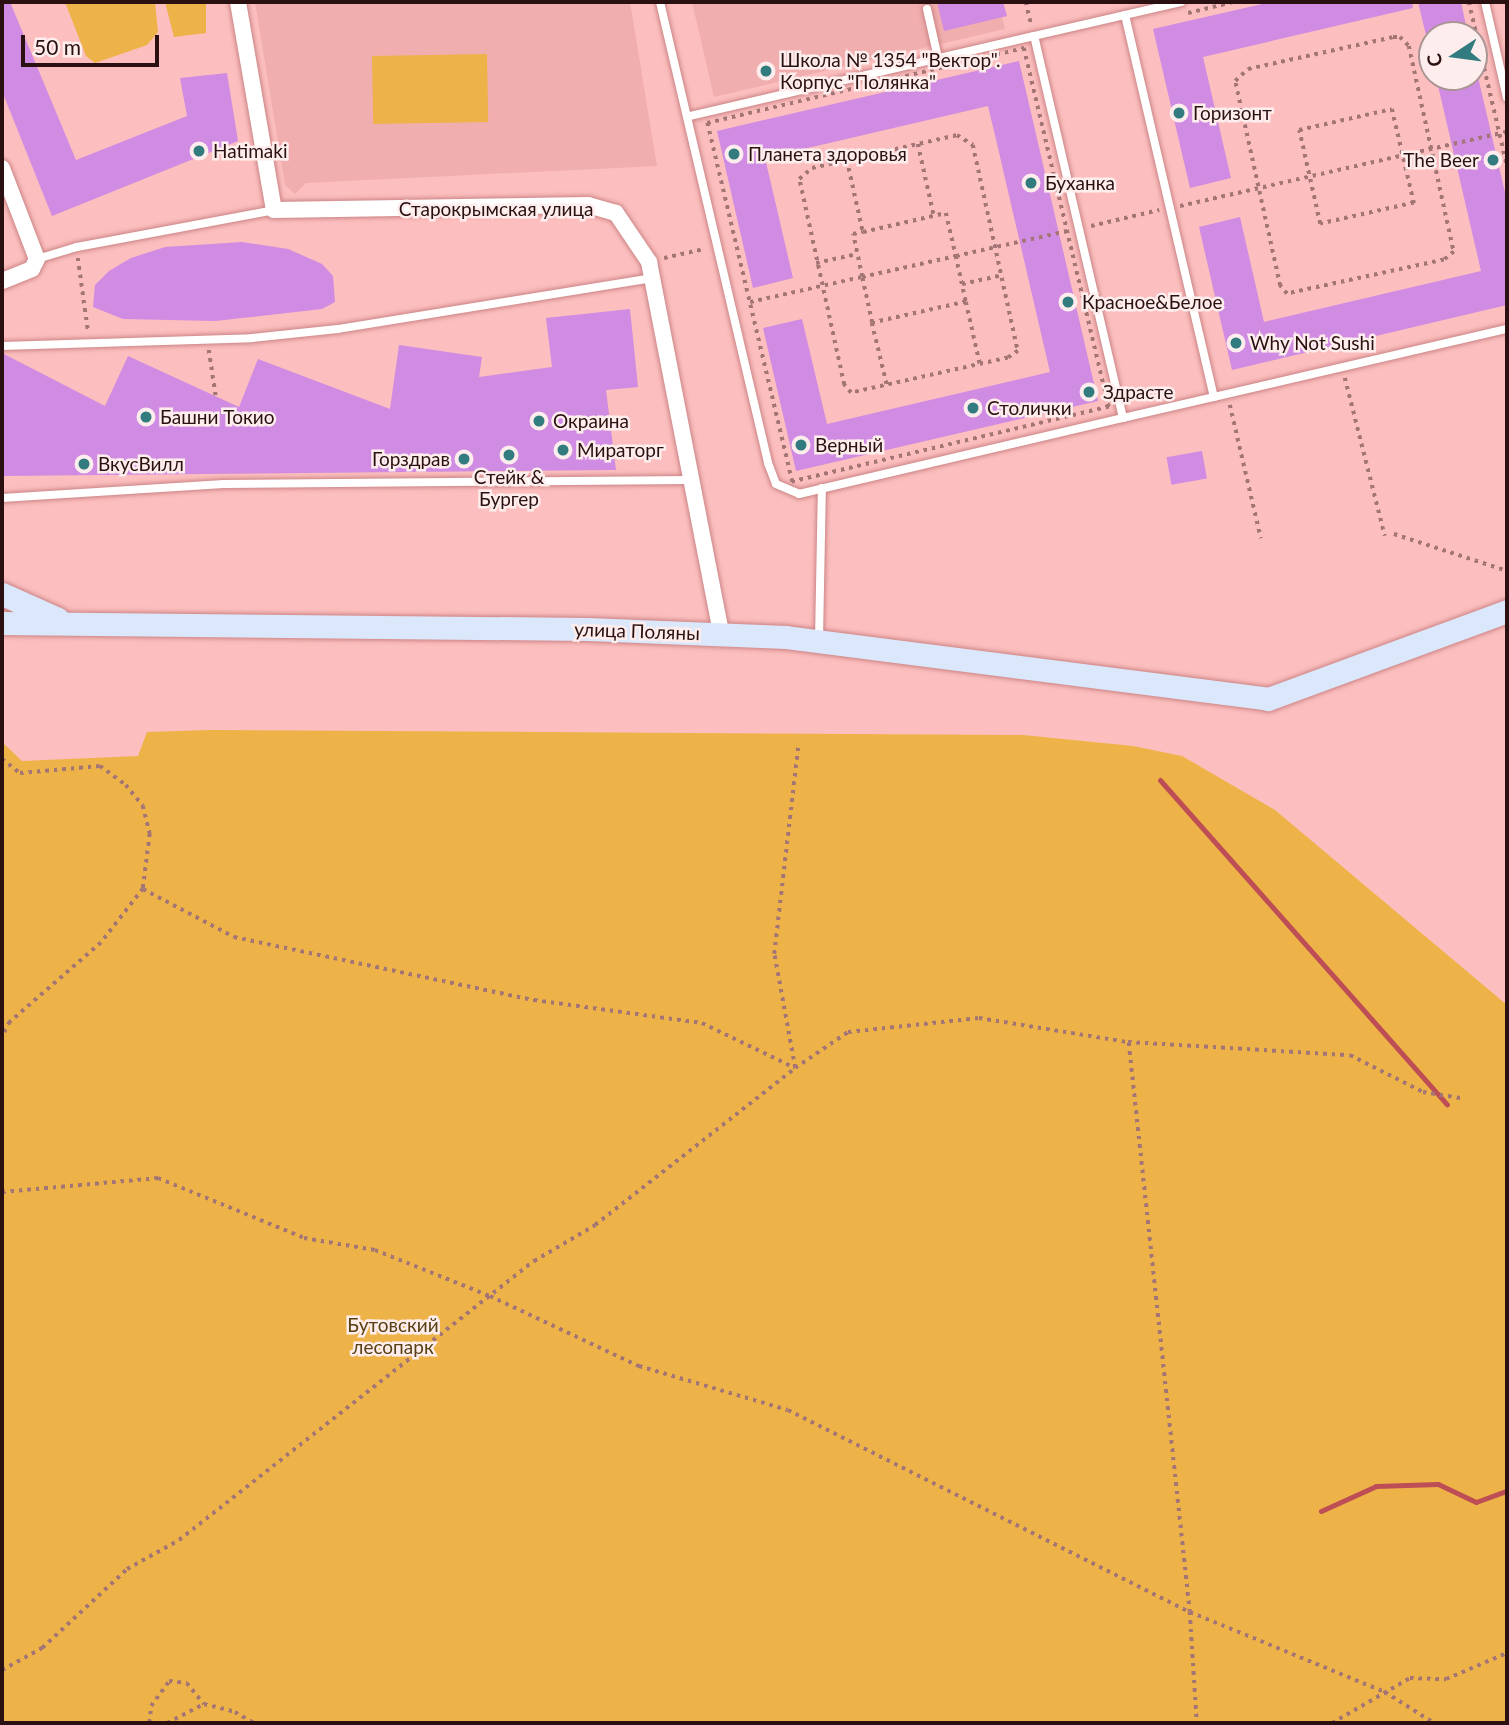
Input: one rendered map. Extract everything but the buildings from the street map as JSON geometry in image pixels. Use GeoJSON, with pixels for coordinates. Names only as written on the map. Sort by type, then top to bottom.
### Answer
{"type":"FeatureCollection","features":[{"type":"Feature","properties":{"kind":"main road"},"geometry":{"type":"LineString","coordinates":[[2,594],[64,622]]}},
{"type":"Feature","properties":{"kind":"main road","name":"улица Поляны"},"geometry":{"type":"LineString","coordinates":[[2,622],[722,634],[819,641],[1268,699],[1507,611]]}},
{"type":"Feature","properties":{"kind":"street"},"geometry":{"type":"LineString","coordinates":[[238,2],[274,210]]}},
{"type":"Feature","properties":{"kind":"street"},"geometry":{"type":"LineString","coordinates":[[2,168],[37,259],[32,269],[2,281]]}},
{"type":"Feature","properties":{"kind":"street","name":"Старокрымская улица"},"geometry":{"type":"LineString","coordinates":[[274,210],[587,205],[616,213],[641,246],[652,278],[694,480],[722,634]]}},
{"type":"Feature","properties":{"kind":"lane"},"geometry":{"type":"LineString","coordinates":[[660,2],[772,478],[788,492],[822,488],[1507,328]]}},
{"type":"Feature","properties":{"kind":"lane"},"geometry":{"type":"LineString","coordinates":[[687,117],[1181,2]]}},
{"type":"Feature","properties":{"kind":"lane"},"geometry":{"type":"LineString","coordinates":[[1485,2],[1507,98]]}},
{"type":"Feature","properties":{"kind":"lane"},"geometry":{"type":"LineString","coordinates":[[927,9],[938,58]]}},
{"type":"Feature","properties":{"kind":"lane"},"geometry":{"type":"LineString","coordinates":[[1125,15],[1214,397]]}},
{"type":"Feature","properties":{"kind":"lane"},"geometry":{"type":"LineString","coordinates":[[1034,36],[1123,418]]}},
{"type":"Feature","properties":{"kind":"lane"},"geometry":{"type":"LineString","coordinates":[[37,259],[77,247],[274,210]]}},
{"type":"Feature","properties":{"kind":"lane"},"geometry":{"type":"LineString","coordinates":[[2,346],[207,340],[338,329],[652,278]]}},
{"type":"Feature","properties":{"kind":"lane"},"geometry":{"type":"LineString","coordinates":[[2,498],[224,484],[694,480]]}},
{"type":"Feature","properties":{"kind":"lane"},"geometry":{"type":"LineString","coordinates":[[819,641],[822,488]]}},
{"type":"Feature","properties":{"kind":"path"},"geometry":{"type":"LineString","coordinates":[[1026,2],[1034,36]]}},
{"type":"Feature","properties":{"kind":"path"},"geometry":{"type":"LineString","coordinates":[[1179,15],[1233,2]]}},
{"type":"Feature","properties":{"kind":"path"},"geometry":{"type":"LineString","coordinates":[[1469,2],[1507,165]]}},
{"type":"Feature","properties":{"kind":"path"},"geometry":{"type":"LineString","coordinates":[[1393,37],[1406,41],[1454,245],[1451,257],[1292,295],[1279,286],[1258,188],[1235,81],[1248,69],[1393,37]]}},
{"type":"Feature","properties":{"kind":"path"},"geometry":{"type":"LineString","coordinates":[[1024,48],[1109,407],[792,482],[707,123],[1024,48]]}},
{"type":"Feature","properties":{"kind":"path"},"geometry":{"type":"LineString","coordinates":[[1392,109],[1403,156],[1414,203],[1320,224],[1299,130],[1392,109]]}},
{"type":"Feature","properties":{"kind":"path"},"geometry":{"type":"LineString","coordinates":[[756,301],[1507,132]]}},
{"type":"Feature","properties":{"kind":"path"},"geometry":{"type":"LineString","coordinates":[[957,135],[971,139],[1018,351],[1009,358],[856,393],[846,389],[799,179],[812,168],[847,160],[957,135]]}},
{"type":"Feature","properties":{"kind":"path"},"geometry":{"type":"LineString","coordinates":[[918,144],[934,216]]}},
{"type":"Feature","properties":{"kind":"path"},"geometry":{"type":"LineString","coordinates":[[847,160],[863,232]]}},
{"type":"Feature","properties":{"kind":"path"},"geometry":{"type":"LineString","coordinates":[[1180,197],[1183,210]]}},
{"type":"Feature","properties":{"kind":"path"},"geometry":{"type":"LineString","coordinates":[[887,386],[853,234],[946,213],[980,365]]}},
{"type":"Feature","properties":{"kind":"path"},"geometry":{"type":"LineString","coordinates":[[678,255],[717,246]]}},
{"type":"Feature","properties":{"kind":"path"},"geometry":{"type":"LineString","coordinates":[[77,247],[89,342]]}},
{"type":"Feature","properties":{"kind":"path"},"geometry":{"type":"LineString","coordinates":[[816,263],[857,254]]}},
{"type":"Feature","properties":{"kind":"path"},"geometry":{"type":"LineString","coordinates":[[962,284],[1003,275]]}},
{"type":"Feature","properties":{"kind":"path"},"geometry":{"type":"LineString","coordinates":[[872,323],[966,302]]}},
{"type":"Feature","properties":{"kind":"path"},"geometry":{"type":"LineString","coordinates":[[207,340],[216,397]]}},
{"type":"Feature","properties":{"kind":"path"},"geometry":{"type":"LineString","coordinates":[[1343,367],[1385,536]]}},
{"type":"Feature","properties":{"kind":"path"},"geometry":{"type":"LineString","coordinates":[[1227,394],[1261,538]]}},
{"type":"Feature","properties":{"kind":"path"},"geometry":{"type":"LineString","coordinates":[[1394,534],[1507,571]]}},
{"type":"Feature","properties":{"kind":"path"},"geometry":{"type":"LineString","coordinates":[[795,1068],[774,954],[798,747]]}},
{"type":"Feature","properties":{"kind":"path"},"geometry":{"type":"LineString","coordinates":[[2,759],[20,773],[100,766],[126,785],[143,806],[150,834],[143,889],[101,943],[10,1022],[2,1037]]}},
{"type":"Feature","properties":{"kind":"path"},"geometry":{"type":"LineString","coordinates":[[143,889],[234,937],[534,1000],[702,1023],[795,1068]]}},
{"type":"Feature","properties":{"kind":"path"},"geometry":{"type":"LineString","coordinates":[[2,1670],[42,1648],[127,1569],[178,1540],[534,1261],[595,1225],[795,1068],[848,1032],[979,1018],[1128,1042],[1350,1055],[1423,1092],[1461,1098]]}},
{"type":"Feature","properties":{"kind":"path"},"geometry":{"type":"LineString","coordinates":[[1128,1042],[1190,1612],[1197,1723]]}},
{"type":"Feature","properties":{"kind":"path"},"geometry":{"type":"LineString","coordinates":[[2,1192],[158,1178],[304,1238],[375,1250],[490,1296],[639,1366],[788,1410],[1190,1612],[1385,1692],[1434,1723]]}},
{"type":"Feature","properties":{"kind":"path"},"geometry":{"type":"LineString","coordinates":[[1332,1723],[1410,1678],[1447,1679],[1507,1653]]}},
{"type":"Feature","properties":{"kind":"path"},"geometry":{"type":"LineString","coordinates":[[149,1723],[151,1706],[169,1681],[187,1683],[204,1704],[235,1712],[254,1723]]}},
{"type":"Feature","properties":{"kind":"path"},"geometry":{"type":"LineString","coordinates":[[167,1723],[204,1704]]}},
{"type":"Feature","properties":{"kind":"shaded area"},"geometry":{"type":"Polygon","coordinates":[[[255,2],[630,2],[657,166],[306,183],[295,194],[285,185],[255,2]]]}},
{"type":"Feature","properties":{"kind":"shaded area","name":"Школа № 1354 \"Вектор\". Корпус \"Полянка\""},"geometry":{"type":"Polygon","coordinates":[[[692,2],[1003,2],[1007,16],[1002,17],[1005,29],[714,97],[692,2]]]}},
{"type":"Feature","properties":{"kind":"green space"},"geometry":{"type":"Polygon","coordinates":[[[65,2],[155,2],[158,32],[147,45],[95,63],[86,56],[65,2]]]}},
{"type":"Feature","properties":{"kind":"green space"},"geometry":{"type":"Polygon","coordinates":[[[165,2],[206,2],[206,33],[174,37],[165,2]]]}},
{"type":"Feature","properties":{"kind":"green space"},"geometry":{"type":"Polygon","coordinates":[[[487,54],[488,122],[373,124],[372,56],[487,54]]]}},
{"type":"Feature","properties":{"kind":"green space","name":"Бутовский лесопарк"},"geometry":{"type":"Polygon","coordinates":[[[210,730],[1023,735],[1133,746],[1182,756],[1275,810],[1507,1005],[1507,1723],[2,1723],[2,742],[22,761],[138,756],[147,732],[210,730]]]}},
{"type":"Feature","properties":{"kind":"waterway"},"geometry":{"type":"LineString","coordinates":[[1160,780],[1447,1104]]}},
{"type":"Feature","properties":{"kind":"waterway"},"geometry":{"type":"LineString","coordinates":[[1321,1511],[1376,1486],[1438,1484],[1476,1502],[1507,1491]]}},
{"type":"Feature","properties":{"kind":"place","name":"Школа № 1354 \"Вектор\". Корпус \"Полянка\""},"geometry":{"type":"Point","coordinates":[766,71]}},
{"type":"Feature","properties":{"kind":"place","name":"Горизонт"},"geometry":{"type":"Point","coordinates":[1179,113]}},
{"type":"Feature","properties":{"kind":"place","name":"Hatimaki"},"geometry":{"type":"Point","coordinates":[199,151]}},
{"type":"Feature","properties":{"kind":"place","name":"Планета здоровья"},"geometry":{"type":"Point","coordinates":[734,154]}},
{"type":"Feature","properties":{"kind":"place","name":"The Beer"},"geometry":{"type":"Point","coordinates":[1493,160]}},
{"type":"Feature","properties":{"kind":"place","name":"Буханка"},"geometry":{"type":"Point","coordinates":[1031,183]}},
{"type":"Feature","properties":{"kind":"place","name":"Красное&Белое"},"geometry":{"type":"Point","coordinates":[1068,302]}},
{"type":"Feature","properties":{"kind":"place","name":"Why Not Sushi"},"geometry":{"type":"Point","coordinates":[1236,343]}},
{"type":"Feature","properties":{"kind":"place","name":"Здрасте"},"geometry":{"type":"Point","coordinates":[1089,392]}},
{"type":"Feature","properties":{"kind":"place","name":"Столички"},"geometry":{"type":"Point","coordinates":[973,408]}},
{"type":"Feature","properties":{"kind":"place","name":"Башни Токио"},"geometry":{"type":"Point","coordinates":[146,417]}},
{"type":"Feature","properties":{"kind":"place","name":"Окраина"},"geometry":{"type":"Point","coordinates":[539,421]}},
{"type":"Feature","properties":{"kind":"place","name":"Верный"},"geometry":{"type":"Point","coordinates":[801,445]}},
{"type":"Feature","properties":{"kind":"place","name":"Мираторг"},"geometry":{"type":"Point","coordinates":[563,450]}},
{"type":"Feature","properties":{"kind":"place","name":"Стейк & Бургер"},"geometry":{"type":"Point","coordinates":[509,455]}},
{"type":"Feature","properties":{"kind":"place","name":"Горздрав"},"geometry":{"type":"Point","coordinates":[464,459]}},
{"type":"Feature","properties":{"kind":"place","name":"ВкусВилл"},"geometry":{"type":"Point","coordinates":[84,464]}}]}
